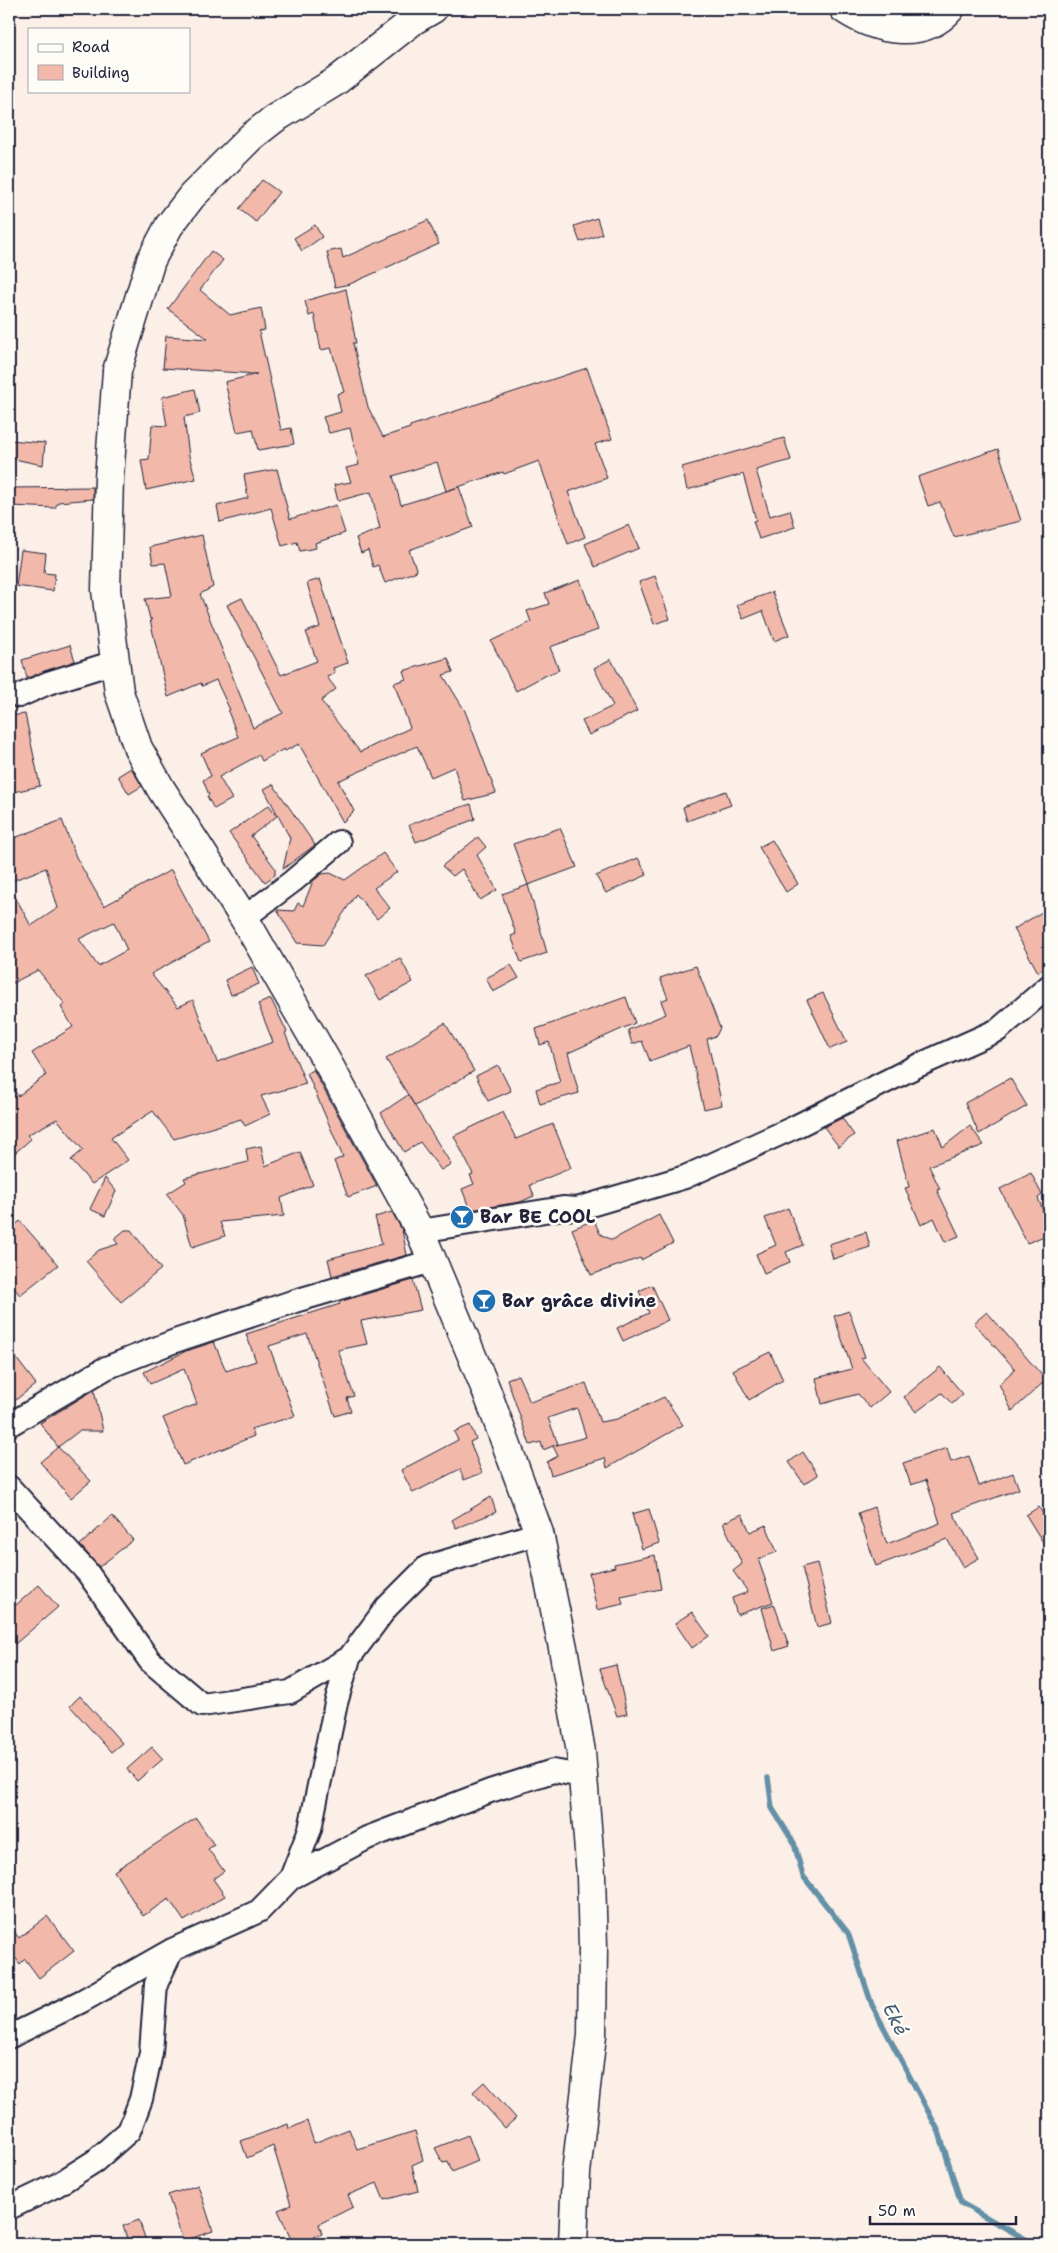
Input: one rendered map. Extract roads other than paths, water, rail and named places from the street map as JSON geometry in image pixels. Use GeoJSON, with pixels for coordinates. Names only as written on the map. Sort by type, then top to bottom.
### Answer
{"type":"FeatureCollection","features":[{"type":"Feature","properties":{"kind":"main road"},"geometry":{"type":"LineString","coordinates":[[433,9],[414,20],[335,82],[274,119],[251,137],[192,196],[169,226],[151,260],[117,371],[113,402],[106,590],[119,692],[138,748],[161,789],[244,918],[330,1067],[420,1231],[486,1392],[538,1533],[563,1648],[581,1752],[591,1885],[594,1947],[592,2025],[576,2172],[574,2244]]}},
{"type":"Feature","properties":{"kind":"main road"},"geometry":{"type":"LineString","coordinates":[[844,9],[861,20],[903,30],[932,25],[950,9]]}},
{"type":"Feature","properties":{"kind":"street"},"geometry":{"type":"LineString","coordinates":[[19,696],[48,683],[115,662]]}},
{"type":"Feature","properties":{"kind":"street"},"geometry":{"type":"LineString","coordinates":[[244,918],[293,881],[339,842]]}},
{"type":"Feature","properties":{"kind":"street"},"geometry":{"type":"LineString","coordinates":[[420,1231],[563,1208],[577,1209],[685,1177],[793,1128],[917,1066],[998,1030],[1049,986]]}},
{"type":"Feature","properties":{"kind":"street"},"geometry":{"type":"LineString","coordinates":[[9,1425],[106,1368],[174,1341],[295,1301],[432,1261]]}},
{"type":"Feature","properties":{"kind":"street"},"geometry":{"type":"LineString","coordinates":[[9,1487],[87,1572],[150,1661],[202,1705],[290,1692],[349,1658]]}},
{"type":"Feature","properties":{"kind":"street"},"geometry":{"type":"LineString","coordinates":[[292,1878],[310,1829],[336,1703],[349,1658],[387,1607],[427,1567],[538,1533]]}},
{"type":"Feature","properties":{"kind":"street"},"geometry":{"type":"LineString","coordinates":[[9,2037],[82,2002],[172,1950],[259,1911],[292,1878],[367,1838],[490,1791],[553,1771],[582,1776]]}},
{"type":"Feature","properties":{"kind":"street"},"geometry":{"type":"LineString","coordinates":[[9,2208],[95,2162],[129,2131],[141,2099],[150,2053],[156,1984],[172,1950]]}},
{"type":"Feature","properties":{"kind":"waterway","name":"Eké"},"geometry":{"type":"LineString","coordinates":[[768,1778],[772,1808],[794,1843],[803,1876],[848,1933],[872,2005],[939,2132],[961,2203],[1034,2244]]}},
{"type":"Feature","properties":{"kind":"place","name":"Bar BE COOL"},"geometry":{"type":"Point","coordinates":[462,1217]}},
{"type":"Feature","properties":{"kind":"place","name":"Bar grâce divine"},"geometry":{"type":"Point","coordinates":[484,1301]}}]}
